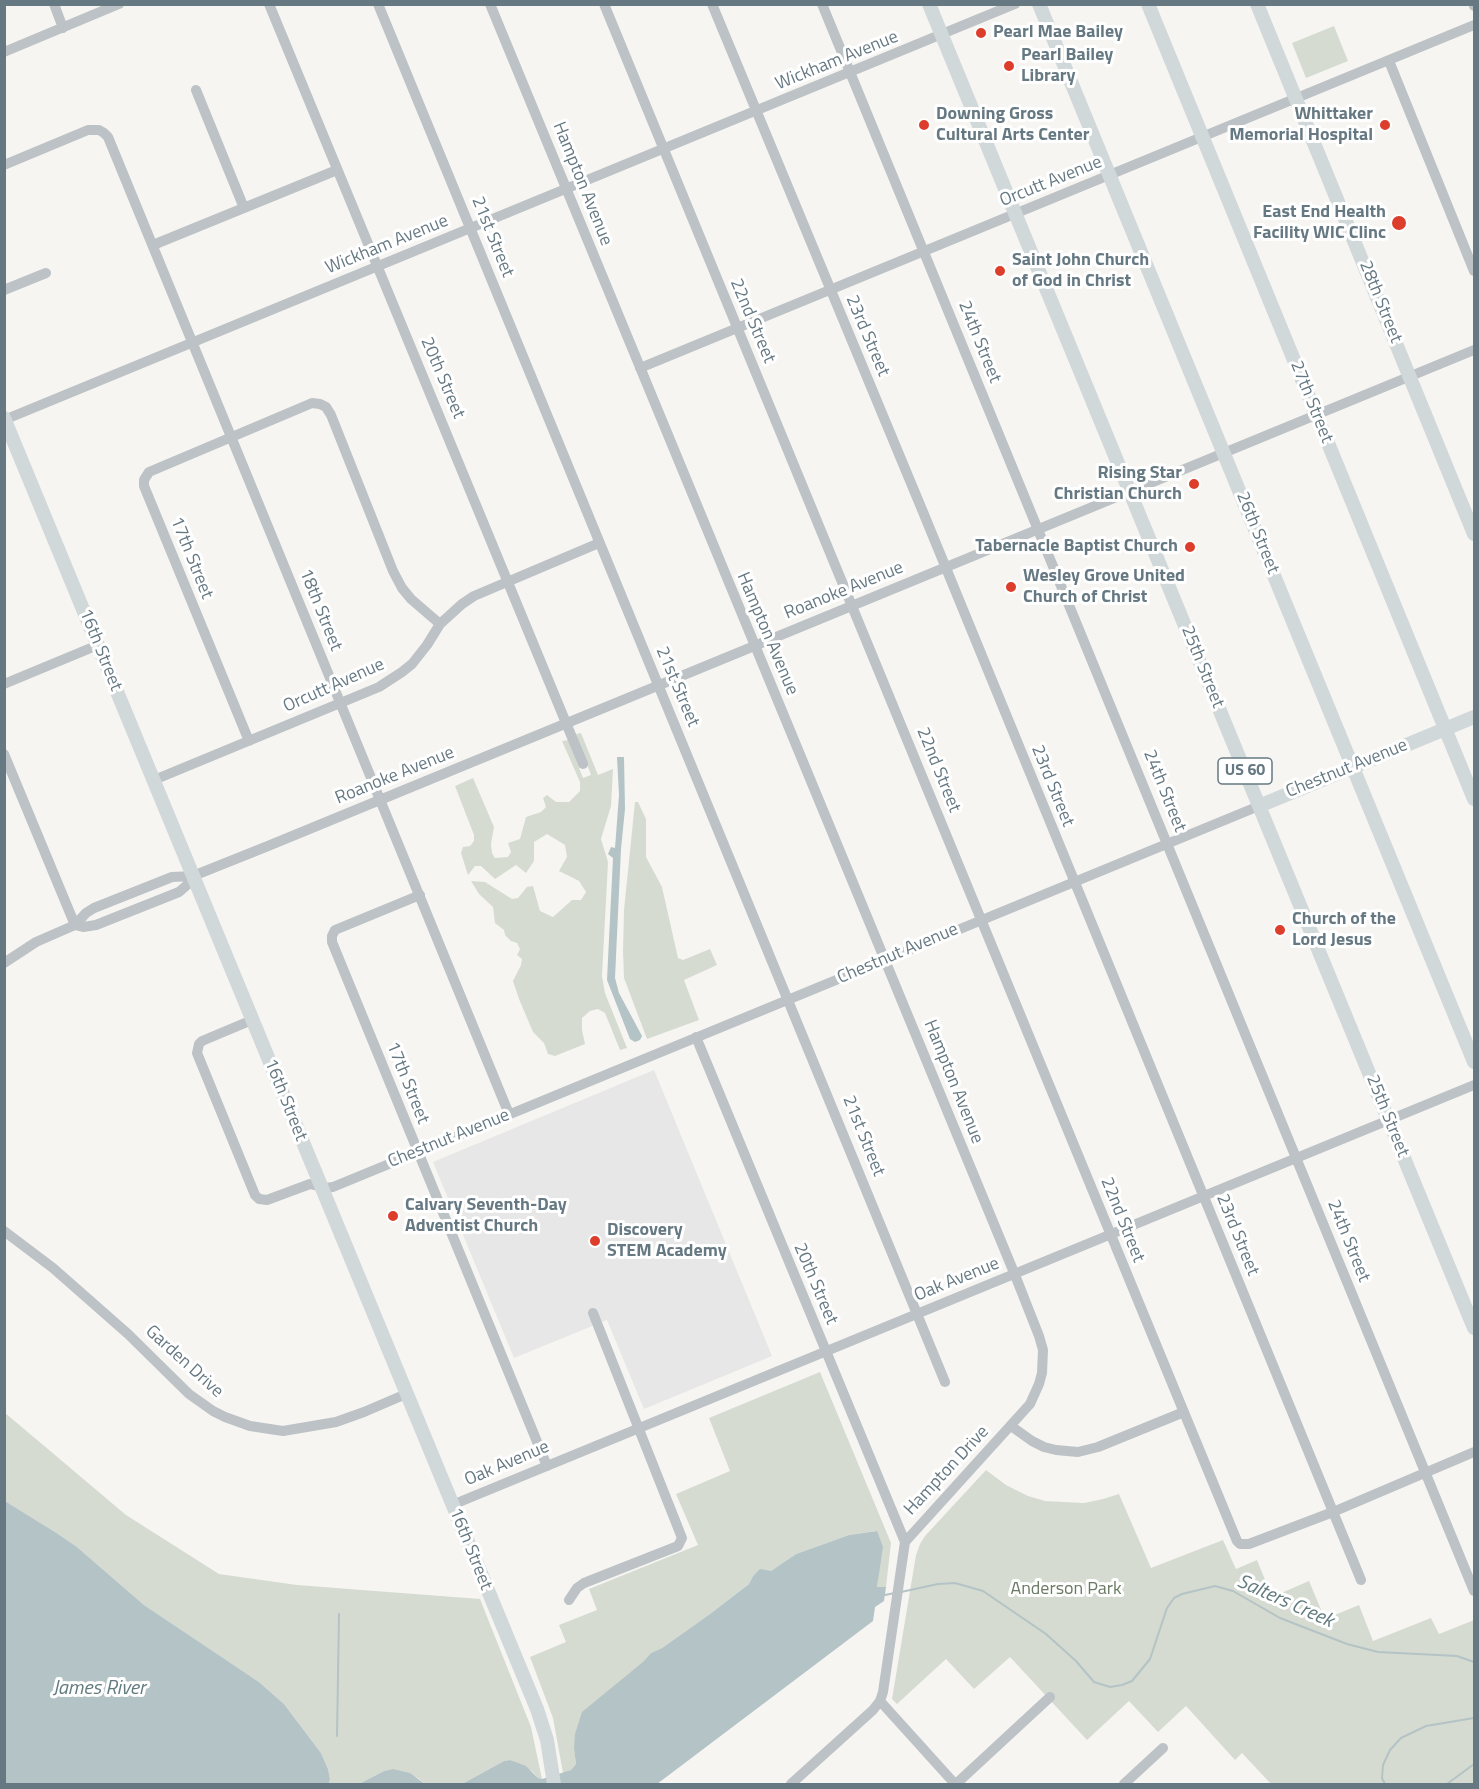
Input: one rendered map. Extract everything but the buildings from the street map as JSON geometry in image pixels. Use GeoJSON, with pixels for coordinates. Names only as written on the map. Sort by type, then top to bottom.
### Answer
{"type":"FeatureCollection","features":[{"type":"Feature","properties":{"kind":"main road","name":"25th Street"},"geometry":{"type":"LineString","coordinates":[[929,4],[1474,1328]]}},
{"type":"Feature","properties":{"kind":"main road","name":"26th Street"},"geometry":{"type":"LineString","coordinates":[[1039,4],[1474,1062]]}},
{"type":"Feature","properties":{"kind":"main road","name":"27th Street"},"geometry":{"type":"LineString","coordinates":[[1148,4],[1474,799]]}},
{"type":"Feature","properties":{"kind":"main road","name":"28th Street"},"geometry":{"type":"LineString","coordinates":[[1257,4],[1474,534]]}},
{"type":"Feature","properties":{"kind":"main road","name":"16th Street"},"geometry":{"type":"LineString","coordinates":[[5,420],[537,1709],[546,1740],[554,1785]]}},
{"type":"Feature","properties":{"kind":"main road","name":"Chestnut Avenue"},"geometry":{"type":"LineString","coordinates":[[1259,806],[1474,717]]}},
{"type":"Feature","properties":{"kind":"street"},"geometry":{"type":"LineString","coordinates":[[54,4],[63,28]]}},
{"type":"Feature","properties":{"kind":"street"},"geometry":{"type":"LineString","coordinates":[[4,52],[119,4]]}},
{"type":"Feature","properties":{"kind":"street","name":"20th Street"},"geometry":{"type":"LineString","coordinates":[[269,4],[583,764]]}},
{"type":"Feature","properties":{"kind":"street","name":"21st Street"},"geometry":{"type":"LineString","coordinates":[[378,4],[945,1382]]}},
{"type":"Feature","properties":{"kind":"street","name":"Hampton Avenue"},"geometry":{"type":"LineString","coordinates":[[490,4],[1015,1275]]}},
{"type":"Feature","properties":{"kind":"street","name":"22nd Street"},"geometry":{"type":"LineString","coordinates":[[604,4],[1237,1541],[1245,1545],[1332,1512]]}},
{"type":"Feature","properties":{"kind":"street","name":"23rd Street"},"geometry":{"type":"LineString","coordinates":[[712,4],[1361,1580]]}},
{"type":"Feature","properties":{"kind":"street","name":"24th Street"},"geometry":{"type":"LineString","coordinates":[[822,4],[1474,1591]]}},
{"type":"Feature","properties":{"kind":"street","name":"Wickham Avenue"},"geometry":{"type":"LineString","coordinates":[[5,420],[1016,4]]}},
{"type":"Feature","properties":{"kind":"street","name":"Orcutt Avenue"},"geometry":{"type":"LineString","coordinates":[[640,368],[1474,25]]}},
{"type":"Feature","properties":{"kind":"street"},"geometry":{"type":"LineString","coordinates":[[1389,61],[1474,271]]}},
{"type":"Feature","properties":{"kind":"street"},"geometry":{"type":"LineString","coordinates":[[196,90],[244,208]]}},
{"type":"Feature","properties":{"kind":"street","name":"18th Street"},"geometry":{"type":"LineString","coordinates":[[4,165],[89,130],[99,130],[108,137],[509,1114]]}},
{"type":"Feature","properties":{"kind":"street"},"geometry":{"type":"LineString","coordinates":[[153,245],[337,170]]}},
{"type":"Feature","properties":{"kind":"street"},"geometry":{"type":"LineString","coordinates":[[4,290],[46,273]]}},
{"type":"Feature","properties":{"kind":"street","name":"Roanoke Avenue"},"geometry":{"type":"LineString","coordinates":[[4,963],[36,942],[75,925],[80,918],[94,908],[172,878],[193,876],[381,800],[1474,350]]}},
{"type":"Feature","properties":{"kind":"street","name":"17th Street"},"geometry":{"type":"LineString","coordinates":[[249,741],[144,486],[144,480],[149,472],[305,406],[320,404],[326,407],[393,571],[411,599],[440,624]]}},
{"type":"Feature","properties":{"kind":"street","name":"Orcutt Avenue"},"geometry":{"type":"LineString","coordinates":[[154,780],[379,687],[402,672],[422,652],[450,613],[468,600],[599,543]]}},
{"type":"Feature","properties":{"kind":"street"},"geometry":{"type":"LineString","coordinates":[[4,684],[98,645]]}},
{"type":"Feature","properties":{"kind":"street"},"geometry":{"type":"LineString","coordinates":[[4,754],[75,925]]}},
{"type":"Feature","properties":{"kind":"street","name":"Chestnut Avenue"},"geometry":{"type":"LineString","coordinates":[[252,1020],[202,1041],[197,1048],[197,1053],[255,1195],[262,1200],[267,1200],[310,1184],[326,1188],[333,1187],[1259,806]]}},
{"type":"Feature","properties":{"kind":"street","name":"Roanoke Avenue"},"geometry":{"type":"LineString","coordinates":[[75,925],[83,927],[96,925],[179,891],[193,876]]}},
{"type":"Feature","properties":{"kind":"street","name":"17th Street"},"geometry":{"type":"LineString","coordinates":[[420,894],[329,934],[547,1466]]}},
{"type":"Feature","properties":{"kind":"street","name":"20th Street"},"geometry":{"type":"LineString","coordinates":[[696,1037],[905,1542]]}},
{"type":"Feature","properties":{"kind":"street","name":"Oak Avenue"},"geometry":{"type":"LineString","coordinates":[[452,1505],[1474,1085]]}},
{"type":"Feature","properties":{"kind":"street","name":"Garden Drive"},"geometry":{"type":"LineString","coordinates":[[4,1231],[53,1268],[128,1334],[189,1394],[225,1418],[250,1426],[283,1431],[336,1422],[406,1394]]}},
{"type":"Feature","properties":{"kind":"street","name":"Hampton Drive"},"geometry":{"type":"LineString","coordinates":[[880,1701],[905,1542],[1030,1404],[1039,1384],[1043,1350],[1015,1275]]}},
{"type":"Feature","properties":{"kind":"street"},"geometry":{"type":"LineString","coordinates":[[569,1600],[577,1588],[584,1583],[678,1546],[682,1538],[593,1313]]}},
{"type":"Feature","properties":{"kind":"street"},"geometry":{"type":"LineString","coordinates":[[1011,1426],[1044,1447],[1078,1452],[1098,1448],[1185,1412]]}},
{"type":"Feature","properties":{"kind":"street"},"geometry":{"type":"LineString","coordinates":[[1332,1512],[1474,1452]]}},
{"type":"Feature","properties":{"kind":"street"},"geometry":{"type":"LineString","coordinates":[[791,1785],[880,1701],[955,1785],[1050,1697]]}},
{"type":"Feature","properties":{"kind":"street"},"geometry":{"type":"LineString","coordinates":[[1124,1785],[1163,1748]]}},
{"type":"Feature","properties":{"kind":"shaded area","name":"Discovery STEM Academy"},"geometry":{"type":"Polygon","coordinates":[[[654,1070],[772,1356],[644,1409],[607,1320],[514,1358],[433,1162],[654,1070]]]}},
{"type":"Feature","properties":{"kind":"green space"},"geometry":{"type":"Polygon","coordinates":[[[1334,26],[1348,61],[1306,78],[1292,43],[1334,26]]]}},
{"type":"Feature","properties":{"kind":"green space"},"geometry":{"type":"Polygon","coordinates":[[[581,733],[598,775],[613,769],[611,806],[601,839],[608,862],[602,976],[605,993],[627,1048],[620,1050],[605,1013],[598,1009],[590,1011],[582,1018],[585,1044],[555,1056],[548,1054],[544,1043],[533,1032],[513,981],[521,965],[522,959],[517,955],[520,949],[517,943],[511,941],[505,935],[504,930],[495,923],[493,907],[479,894],[471,881],[485,882],[512,899],[518,898],[527,887],[533,886],[540,911],[553,917],[572,900],[581,900],[586,892],[579,881],[559,871],[567,857],[565,845],[547,834],[534,842],[534,861],[526,873],[516,865],[495,879],[481,866],[475,866],[468,875],[461,853],[463,847],[470,846],[474,841],[474,835],[455,786],[473,778],[494,827],[492,853],[495,858],[508,857],[511,852],[508,843],[520,839],[526,817],[541,812],[546,807],[543,798],[547,795],[556,802],[569,802],[580,791],[580,782],[562,741],[568,740],[583,778],[591,775],[576,734],[581,733]]]}},
{"type":"Feature","properties":{"kind":"green space"},"geometry":{"type":"Polygon","coordinates":[[[635,802],[638,802],[646,819],[646,857],[662,887],[678,958],[683,960],[710,949],[717,965],[684,980],[699,1020],[647,1039],[624,978],[624,910],[635,802]]]}},
{"type":"Feature","properties":{"kind":"green space"},"geometry":{"type":"Polygon","coordinates":[[[820,1372],[891,1543],[886,1587],[877,1587],[879,1568],[876,1531],[849,1535],[796,1554],[771,1571],[753,1576],[749,1584],[710,1614],[662,1648],[651,1653],[574,1749],[576,1764],[571,1770],[563,1773],[553,1718],[530,1657],[566,1642],[559,1625],[597,1610],[589,1589],[698,1545],[676,1494],[730,1471],[709,1418],[820,1372]]]}},
{"type":"Feature","properties":{"kind":"green space"},"geometry":{"type":"Polygon","coordinates":[[[4,1412],[126,1515],[219,1574],[297,1585],[480,1599],[531,1727],[542,1779],[510,1760],[462,1784],[425,1784],[418,1778],[393,1769],[384,1771],[359,1784],[329,1784],[328,1769],[321,1753],[284,1704],[259,1682],[144,1605],[77,1547],[5,1501],[4,1412]]]}},
{"type":"Feature","properties":{"kind":"green space","name":"Anderson Park"},"geometry":{"type":"Polygon","coordinates":[[[986,1470],[1006,1485],[1028,1496],[1045,1501],[1084,1503],[1119,1494],[1151,1568],[1223,1540],[1236,1569],[1257,1560],[1272,1597],[1309,1581],[1325,1619],[1359,1605],[1373,1641],[1431,1618],[1439,1634],[1474,1620],[1474,1784],[1271,1784],[1242,1753],[1235,1760],[1186,1706],[1158,1732],[1129,1701],[1087,1740],[1010,1657],[974,1689],[946,1659],[897,1704],[892,1699],[916,1555],[920,1544],[986,1470]]]}},
{"type":"Feature","properties":{"kind":"water"},"geometry":{"type":"Polygon","coordinates":[[[617,757],[624,757],[625,809],[615,978],[619,993],[642,1036],[635,1042],[630,1039],[607,980],[613,858],[608,854],[611,847],[615,848],[619,795],[617,757]]]}},
{"type":"Feature","properties":{"kind":"water","name":"James River"},"geometry":{"type":"Polygon","coordinates":[[[5,1501],[77,1547],[144,1605],[259,1682],[284,1704],[321,1753],[328,1769],[329,1784],[5,1784],[5,1501]]]}},
{"type":"Feature","properties":{"kind":"water"},"geometry":{"type":"Polygon","coordinates":[[[877,1531],[883,1547],[877,1587],[886,1587],[884,1601],[875,1607],[873,1621],[657,1784],[462,1784],[510,1760],[526,1766],[542,1779],[571,1770],[576,1764],[575,1734],[582,1712],[651,1653],[662,1648],[749,1584],[760,1569],[771,1571],[796,1554],[849,1535],[877,1531]]]}},
{"type":"Feature","properties":{"kind":"water"},"geometry":{"type":"Polygon","coordinates":[[[393,1769],[410,1773],[425,1784],[359,1784],[384,1771],[393,1769]]]}},
{"type":"Feature","properties":{"kind":"waterway","name":"Salters Creek"},"geometry":{"type":"LineString","coordinates":[[901,1592],[938,1584],[955,1583],[983,1591],[1046,1634],[1076,1661],[1094,1682],[1110,1687],[1132,1681],[1150,1659],[1167,1608],[1174,1598],[1215,1586],[1233,1591],[1280,1618],[1347,1644],[1378,1652],[1457,1656],[1474,1662]]}},
{"type":"Feature","properties":{"kind":"waterway","name":"Salters Creek"},"geometry":{"type":"LineString","coordinates":[[885,1595],[895,1593]]}},
{"type":"Feature","properties":{"kind":"waterway"},"geometry":{"type":"LineString","coordinates":[[337,1736],[339,1614]]}},
{"type":"Feature","properties":{"kind":"waterway","name":"Salters Creek"},"geometry":{"type":"LineString","coordinates":[[1385,1784],[1382,1778],[1383,1765],[1390,1750],[1401,1738],[1426,1726],[1474,1718]]}},
{"type":"Feature","properties":{"kind":"waterway","name":"Salters Creek"},"geometry":{"type":"LineString","coordinates":[[1447,1784],[1474,1764]]}},
{"type":"Feature","properties":{"kind":"place","name":"Pearl Mae Bailey"},"geometry":{"type":"Point","coordinates":[981,33]}},
{"type":"Feature","properties":{"kind":"place","name":"Pearl Bailey Library"},"geometry":{"type":"Point","coordinates":[1009,66]}},
{"type":"Feature","properties":{"kind":"place","name":"Downing Gross Cultural Arts Center"},"geometry":{"type":"Point","coordinates":[924,125]}},
{"type":"Feature","properties":{"kind":"place","name":"Whittaker Memorial Hospital"},"geometry":{"type":"Point","coordinates":[1385,125]}},
{"type":"Feature","properties":{"kind":"place","name":"East End Health Facility WIC Clinc"},"geometry":{"type":"Point","coordinates":[1399,223]}},
{"type":"Feature","properties":{"kind":"place","name":"Saint John Church of God in Christ"},"geometry":{"type":"Point","coordinates":[1000,271]}},
{"type":"Feature","properties":{"kind":"place","name":"Rising Star Christian Church"},"geometry":{"type":"Point","coordinates":[1194,484]}},
{"type":"Feature","properties":{"kind":"place","name":"Tabernacle Baptist Church"},"geometry":{"type":"Point","coordinates":[1190,547]}},
{"type":"Feature","properties":{"kind":"place","name":"Wesley Grove United Church of Christ"},"geometry":{"type":"Point","coordinates":[1011,587]}},
{"type":"Feature","properties":{"kind":"place","name":"Church of the Lord Jesus"},"geometry":{"type":"Point","coordinates":[1280,930]}},
{"type":"Feature","properties":{"kind":"place","name":"Calvary Seventh-Day Adventist Church"},"geometry":{"type":"Point","coordinates":[393,1216]}},
{"type":"Feature","properties":{"kind":"place","name":"Discovery STEM Academy"},"geometry":{"type":"Point","coordinates":[595,1241]}}]}
